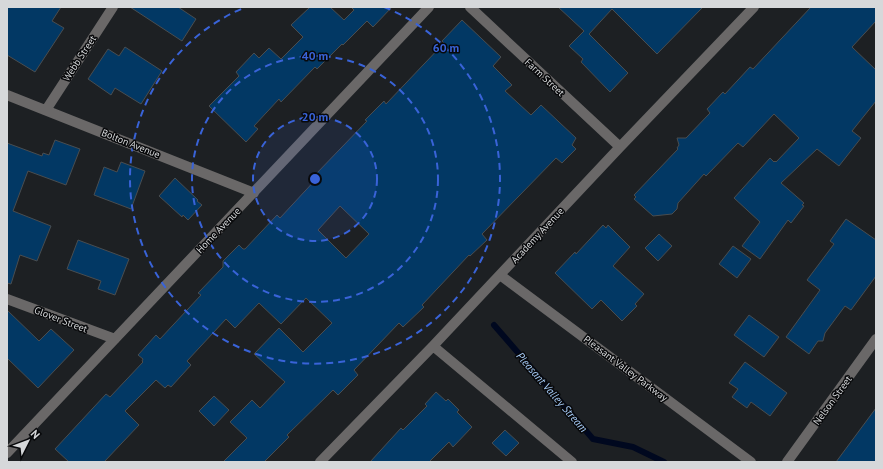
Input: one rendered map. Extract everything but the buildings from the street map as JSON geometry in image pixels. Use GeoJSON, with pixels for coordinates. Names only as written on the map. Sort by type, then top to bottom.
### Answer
{"type":"FeatureCollection","features":[{"type":"Feature","properties":{"kind":"street","name":"Webb Street"},"geometry":{"type":"LineString","coordinates":[[46,110],[113,7]]}},
{"type":"Feature","properties":{"kind":"street","name":"Home Avenue"},"geometry":{"type":"LineString","coordinates":[[7,453],[429,7]]}},
{"type":"Feature","properties":{"kind":"street","name":"Farm Street"},"geometry":{"type":"LineString","coordinates":[[470,7],[620,147]]}},
{"type":"Feature","properties":{"kind":"street","name":"Academy Avenue"},"geometry":{"type":"LineString","coordinates":[[320,462],[433,346],[754,7]]}},
{"type":"Feature","properties":{"kind":"street","name":"Bolton Avenue"},"geometry":{"type":"LineString","coordinates":[[7,95],[254,193]]}},
{"type":"Feature","properties":{"kind":"street","name":"Pleasant Valley Parkway"},"geometry":{"type":"LineString","coordinates":[[500,274],[751,462]]}},
{"type":"Feature","properties":{"kind":"street","name":"Glover Street"},"geometry":{"type":"LineString","coordinates":[[7,299],[115,340]]}},
{"type":"Feature","properties":{"kind":"street","name":"Nelson Street"},"geometry":{"type":"LineString","coordinates":[[788,462],[876,339]]}},
{"type":"Feature","properties":{"kind":"street"},"geometry":{"type":"LineString","coordinates":[[433,346],[572,462]]}},
{"type":"Feature","properties":{"kind":"waterway","name":"Pleasant Valley Stream"},"geometry":{"type":"LineString","coordinates":[[494,325],[593,439],[633,447],[664,462]]}}]}
